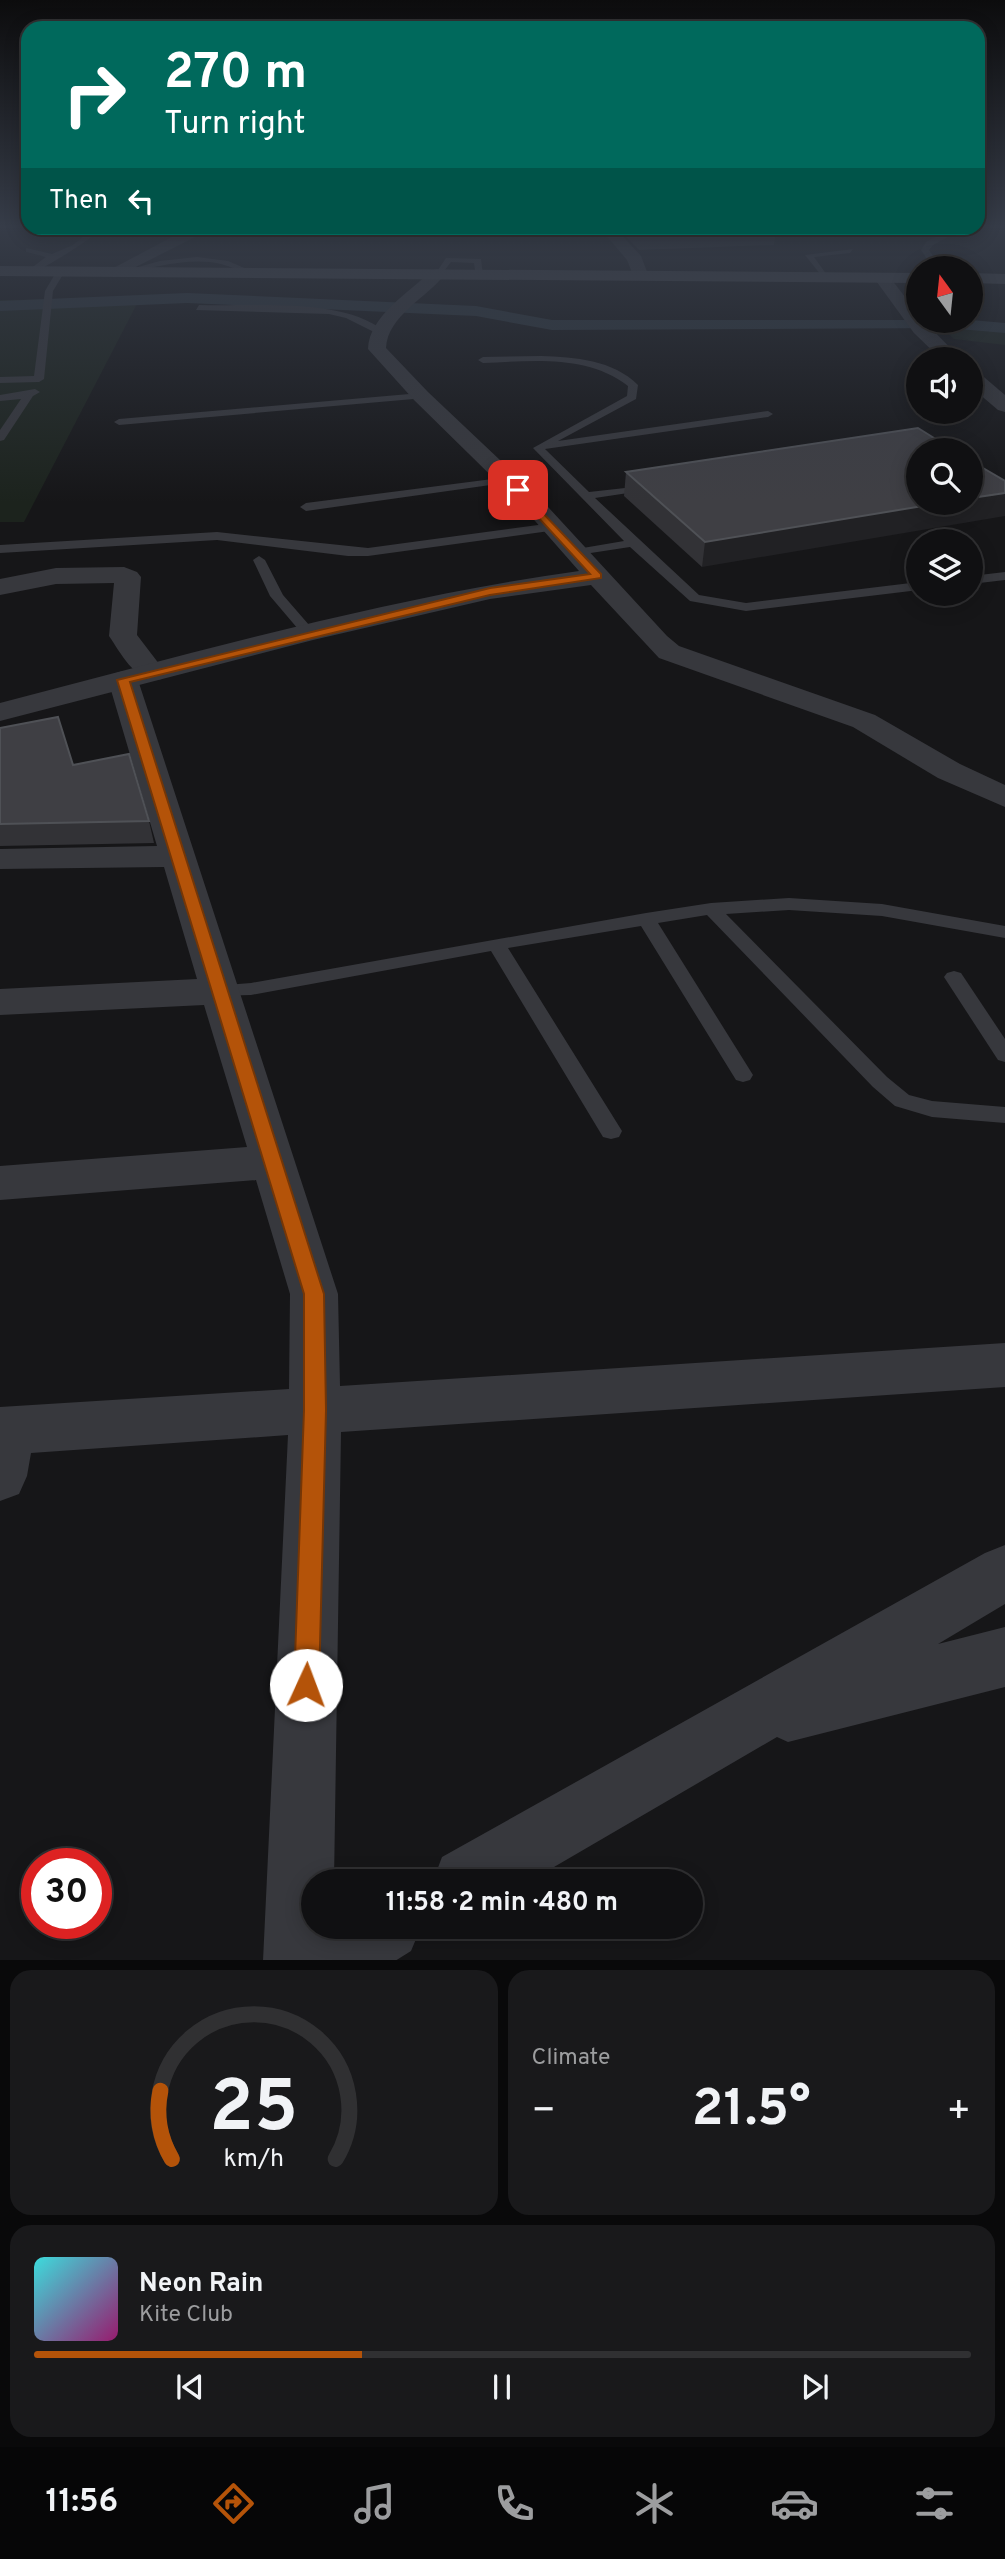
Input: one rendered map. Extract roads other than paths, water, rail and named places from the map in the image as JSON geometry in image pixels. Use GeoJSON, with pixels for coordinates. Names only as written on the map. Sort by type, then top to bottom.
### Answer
{"type":"FeatureCollection","features":[{"type":"Feature","properties":{"kind":"street"},"geometry":{"type":"LineString","coordinates":[[392,318],[375,344],[377,349],[421,396],[508,480],[669,652],[864,721],[949,771],[1005,797]]}},
{"type":"Feature","properties":{"kind":"street"},"geometry":{"type":"LineString","coordinates":[[911,318],[939,347]]}},
{"type":"Feature","properties":{"kind":"street"},"geometry":{"type":"LineString","coordinates":[[983,387],[1005,406]]}},
{"type":"Feature","properties":{"kind":"street"},"geometry":{"type":"LineString","coordinates":[[0,587],[56,576],[128,577],[123,636],[138,676],[178,856],[314,1294],[315,1410],[298,1960]]}},
{"type":"Feature","properties":{"kind":"street"},"geometry":{"type":"LineString","coordinates":[[0,712],[309,633],[490,591],[597,576]]}},
{"type":"Feature","properties":{"kind":"street"},"geometry":{"type":"LineString","coordinates":[[0,859],[178,856]]}},
{"type":"Feature","properties":{"kind":"street"},"geometry":{"type":"LineString","coordinates":[[0,1002],[220,991]]}},
{"type":"Feature","properties":{"kind":"street"},"geometry":{"type":"LineString","coordinates":[[0,1183],[273,1162]]}},
{"type":"Feature","properties":{"kind":"street"},"geometry":{"type":"LineString","coordinates":[[3,1446],[315,1410],[1005,1365]]}},
{"type":"Feature","properties":{"kind":"street"},"geometry":{"type":"LineString","coordinates":[[487,1869],[1005,1573]]}},
{"type":"Feature","properties":{"kind":"street"},"geometry":{"type":"LineString","coordinates":[[745,1721],[1005,1657]]}},
{"type":"Feature","properties":{"kind":"street"},"geometry":{"type":"LineString","coordinates":[[330,1960],[366,1939]]}},
{"type":"Feature","properties":{"kind":"lane"},"geometry":{"type":"LineString","coordinates":[[0,398],[36,392],[46,318]]}},
{"type":"Feature","properties":{"kind":"lane"},"geometry":{"type":"LineString","coordinates":[[360,318],[386,324]]}},
{"type":"Feature","properties":{"kind":"lane"},"geometry":{"type":"LineString","coordinates":[[483,360],[547,359],[601,365],[623,375],[633,385],[632,397],[538,448]]}},
{"type":"Feature","properties":{"kind":"lane"},"geometry":{"type":"LineString","coordinates":[[0,380],[39,379]]}},
{"type":"Feature","properties":{"kind":"lane"},"geometry":{"type":"LineString","coordinates":[[0,438],[29,395]]}},
{"type":"Feature","properties":{"kind":"lane"},"geometry":{"type":"LineString","coordinates":[[119,422],[421,396]]}},
{"type":"Feature","properties":{"kind":"lane"},"geometry":{"type":"LineString","coordinates":[[538,448],[768,414]]}},
{"type":"Feature","properties":{"kind":"lane"},"geometry":{"type":"LineString","coordinates":[[538,448],[633,543],[695,598],[746,607],[906,588]]}},
{"type":"Feature","properties":{"kind":"lane"},"geometry":{"type":"LineString","coordinates":[[306,507],[508,480]]}},
{"type":"Feature","properties":{"kind":"lane"},"geometry":{"type":"LineString","coordinates":[[587,496],[665,484]]}},
{"type":"Feature","properties":{"kind":"lane"},"geometry":{"type":"LineString","coordinates":[[0,550],[217,536],[348,552],[368,552],[553,527]]}},
{"type":"Feature","properties":{"kind":"lane"},"geometry":{"type":"LineString","coordinates":[[575,553],[633,543]]}},
{"type":"Feature","properties":{"kind":"lane"},"geometry":{"type":"LineString","coordinates":[[259,560],[277,596],[309,633]]}},
{"type":"Feature","properties":{"kind":"lane"},"geometry":{"type":"LineString","coordinates":[[983,579],[1005,576]]}},
{"type":"Feature","properties":{"kind":"lane"},"geometry":{"type":"LineString","coordinates":[[220,991],[251,989],[496,944],[710,909],[789,904],[882,910],[1005,932]]}},
{"type":"Feature","properties":{"kind":"lane"},"geometry":{"type":"LineString","coordinates":[[710,909],[880,1082],[902,1101],[932,1109],[1005,1115]]}},
{"type":"Feature","properties":{"kind":"lane"},"geometry":{"type":"LineString","coordinates":[[646,919],[743,1075]]}},
{"type":"Feature","properties":{"kind":"lane"},"geometry":{"type":"LineString","coordinates":[[496,944],[611,1131]]}},
{"type":"Feature","properties":{"kind":"lane"},"geometry":{"type":"LineString","coordinates":[[954,977],[1005,1055]]}},
{"type":"Feature","properties":{"kind":"waterway"},"geometry":{"type":"LineString","coordinates":[[517,318],[552,325],[947,323],[1005,328]]}}]}
